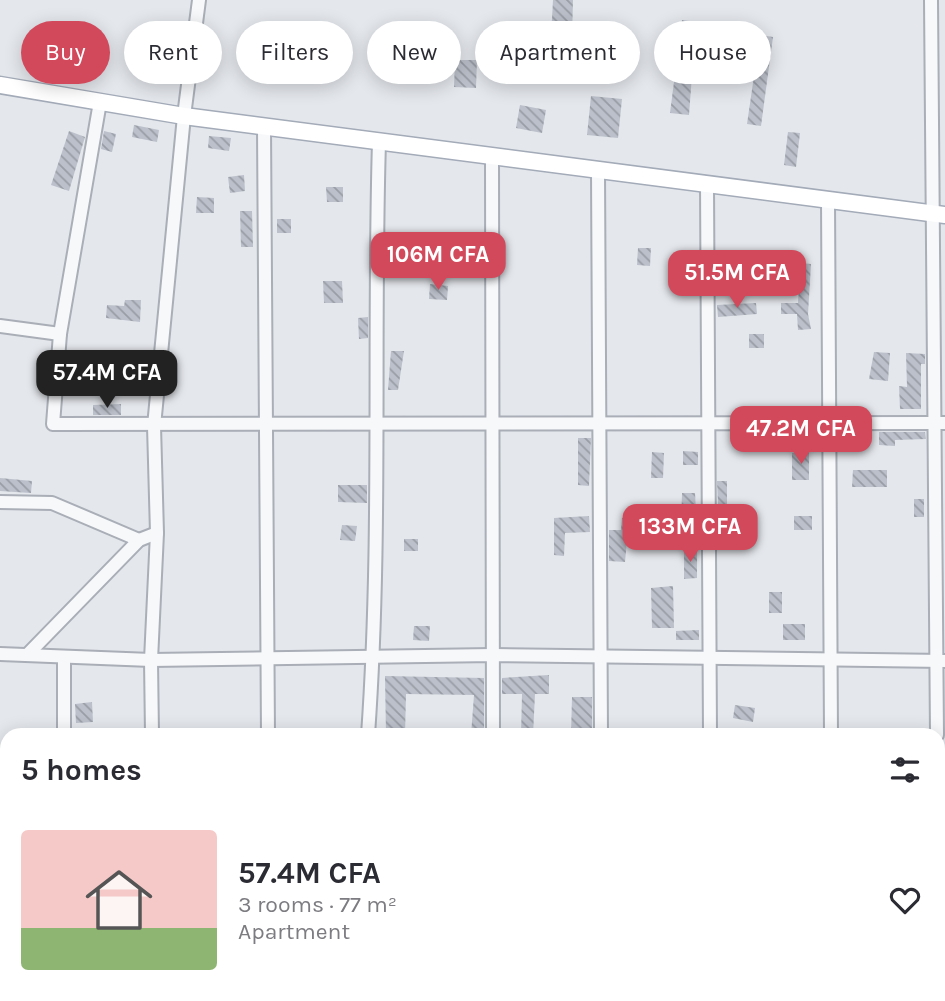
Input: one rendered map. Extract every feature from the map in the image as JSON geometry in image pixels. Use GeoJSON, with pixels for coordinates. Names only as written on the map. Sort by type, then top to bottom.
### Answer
{"type":"FeatureCollection","features":[{"type":"Feature","properties":{"kind":"main road"},"geometry":{"type":"LineString","coordinates":[[0,85],[264,127],[939,214]]}},
{"type":"Feature","properties":{"kind":"street"},"geometry":{"type":"LineString","coordinates":[[152,728],[151,660],[157,533],[154,426],[184,116],[199,0]]}},
{"type":"Feature","properties":{"kind":"street"},"geometry":{"type":"LineString","coordinates":[[931,0],[939,214],[942,661],[937,728]]}},
{"type":"Feature","properties":{"kind":"street"},"geometry":{"type":"LineString","coordinates":[[100,102],[60,334],[53,424],[154,426],[939,423]]}},
{"type":"Feature","properties":{"kind":"street"},"geometry":{"type":"LineString","coordinates":[[264,127],[268,728]]}},
{"type":"Feature","properties":{"kind":"street"},"geometry":{"type":"LineString","coordinates":[[368,728],[373,659],[378,424],[379,142]]}},
{"type":"Feature","properties":{"kind":"street"},"geometry":{"type":"LineString","coordinates":[[492,157],[493,728]]}},
{"type":"Feature","properties":{"kind":"street"},"geometry":{"type":"LineString","coordinates":[[598,171],[601,728]]}},
{"type":"Feature","properties":{"kind":"street"},"geometry":{"type":"LineString","coordinates":[[707,184],[710,728]]}},
{"type":"Feature","properties":{"kind":"street"},"geometry":{"type":"LineString","coordinates":[[828,200],[831,728]]}},
{"type":"Feature","properties":{"kind":"street"},"geometry":{"type":"LineString","coordinates":[[0,326],[60,334]]}},
{"type":"Feature","properties":{"kind":"street"},"geometry":{"type":"LineString","coordinates":[[0,502],[52,503],[139,540]]}},
{"type":"Feature","properties":{"kind":"street"},"geometry":{"type":"LineString","coordinates":[[27,655],[139,540],[157,533]]}},
{"type":"Feature","properties":{"kind":"street"},"geometry":{"type":"LineString","coordinates":[[0,654],[151,660],[373,659],[493,655],[942,661]]}},
{"type":"Feature","properties":{"kind":"street"},"geometry":{"type":"LineString","coordinates":[[64,658],[64,728]]}},
{"type":"Feature","properties":{"kind":"building"},"geometry":{"type":"Polygon","coordinates":[[[553,0],[573,0],[572,21],[552,21],[553,0]]]}},
{"type":"Feature","properties":{"kind":"building"},"geometry":{"type":"Polygon","coordinates":[[[461,60],[475,60],[476,88],[454,87],[454,84],[461,84],[461,60]]]}},
{"type":"Feature","properties":{"kind":"building"},"geometry":{"type":"Polygon","coordinates":[[[674,84],[691,84],[689,115],[670,113],[674,84]]]}},
{"type":"Feature","properties":{"kind":"building"},"geometry":{"type":"Polygon","coordinates":[[[753,84],[767,84],[761,126],[747,124],[753,84]]]}},
{"type":"Feature","properties":{"kind":"building"},"geometry":{"type":"Polygon","coordinates":[[[591,96],[622,99],[618,138],[587,135],[591,96]]]}},
{"type":"Feature","properties":{"kind":"building"},"geometry":{"type":"Polygon","coordinates":[[[520,105],[546,110],[542,133],[516,128],[520,105]]]}},
{"type":"Feature","properties":{"kind":"building"},"geometry":{"type":"Polygon","coordinates":[[[134,125],[159,130],[157,142],[132,137],[134,125]]]}},
{"type":"Feature","properties":{"kind":"building"},"geometry":{"type":"Polygon","coordinates":[[[69,131],[85,137],[69,191],[51,185],[69,131]]]}},
{"type":"Feature","properties":{"kind":"building"},"geometry":{"type":"Polygon","coordinates":[[[104,131],[116,134],[112,152],[101,149],[104,131]]]}},
{"type":"Feature","properties":{"kind":"building"},"geometry":{"type":"Polygon","coordinates":[[[788,132],[800,133],[796,167],[784,165],[788,132]]]}},
{"type":"Feature","properties":{"kind":"building"},"geometry":{"type":"Polygon","coordinates":[[[209,136],[231,138],[229,151],[208,148],[209,136]]]}},
{"type":"Feature","properties":{"kind":"building"},"geometry":{"type":"Polygon","coordinates":[[[244,175],[245,191],[230,193],[228,177],[244,175]]]}},
{"type":"Feature","properties":{"kind":"building"},"geometry":{"type":"Polygon","coordinates":[[[326,187],[343,187],[343,202],[327,202],[326,187]]]}},
{"type":"Feature","properties":{"kind":"building"},"geometry":{"type":"Polygon","coordinates":[[[197,197],[214,198],[214,213],[196,213],[197,197]]]}},
{"type":"Feature","properties":{"kind":"building"},"geometry":{"type":"Polygon","coordinates":[[[240,211],[252,211],[253,247],[241,247],[240,211]]]}},
{"type":"Feature","properties":{"kind":"building"},"geometry":{"type":"Polygon","coordinates":[[[277,219],[291,219],[291,233],[277,233],[277,219]]]}},
{"type":"Feature","properties":{"kind":"building"},"geometry":{"type":"Polygon","coordinates":[[[638,248],[651,248],[650,266],[637,265],[638,248]]]}},
{"type":"Feature","properties":{"kind":"building"},"geometry":{"type":"Polygon","coordinates":[[[681,254],[695,254],[695,269],[680,268],[681,254]]]}},
{"type":"Feature","properties":{"kind":"building"},"geometry":{"type":"Polygon","coordinates":[[[762,260],[777,261],[777,274],[762,274],[762,260]]]}},
{"type":"Feature","properties":{"kind":"building"},"geometry":{"type":"Polygon","coordinates":[[[800,263],[811,264],[808,314],[811,329],[798,330],[797,314],[781,314],[781,303],[798,303],[800,263]]]}},
{"type":"Feature","properties":{"kind":"building"},"geometry":{"type":"Polygon","coordinates":[[[323,281],[342,281],[343,303],[324,303],[323,281]]]}},
{"type":"Feature","properties":{"kind":"building"},"geometry":{"type":"Polygon","coordinates":[[[430,284],[448,286],[447,300],[429,299],[430,284]]]}},
{"type":"Feature","properties":{"kind":"building"},"geometry":{"type":"Polygon","coordinates":[[[125,300],[141,300],[140,322],[106,318],[107,305],[124,306],[125,300]]]}},
{"type":"Feature","properties":{"kind":"building"},"geometry":{"type":"Polygon","coordinates":[[[756,303],[757,314],[718,317],[717,305],[756,303]]]}},
{"type":"Feature","properties":{"kind":"building"},"geometry":{"type":"Polygon","coordinates":[[[368,317],[368,338],[359,339],[358,318],[368,317]]]}},
{"type":"Feature","properties":{"kind":"building"},"geometry":{"type":"Polygon","coordinates":[[[749,334],[764,334],[764,348],[749,348],[749,334]]]}},
{"type":"Feature","properties":{"kind":"building"},"geometry":{"type":"Polygon","coordinates":[[[391,351],[404,351],[398,390],[388,390],[391,351]]]}},
{"type":"Feature","properties":{"kind":"building"},"geometry":{"type":"Polygon","coordinates":[[[874,352],[890,353],[888,381],[869,379],[874,352]]]}},
{"type":"Feature","properties":{"kind":"building"},"geometry":{"type":"Polygon","coordinates":[[[906,353],[925,354],[925,364],[921,364],[921,409],[900,409],[899,386],[907,387],[906,353]]]}},
{"type":"Feature","properties":{"kind":"building"},"geometry":{"type":"Polygon","coordinates":[[[76,354],[122,359],[121,371],[75,366],[76,354]]]}},
{"type":"Feature","properties":{"kind":"building"},"geometry":{"type":"Polygon","coordinates":[[[121,404],[121,415],[93,415],[93,405],[121,404]]]}},
{"type":"Feature","properties":{"kind":"building"},"geometry":{"type":"Polygon","coordinates":[[[879,432],[925,432],[926,439],[895,440],[895,446],[879,445],[879,432]]]}},
{"type":"Feature","properties":{"kind":"building"},"geometry":{"type":"Polygon","coordinates":[[[578,438],[591,438],[589,486],[578,485],[578,438]]]}},
{"type":"Feature","properties":{"kind":"building"},"geometry":{"type":"Polygon","coordinates":[[[683,451],[698,452],[698,465],[683,465],[683,451]]]}},
{"type":"Feature","properties":{"kind":"building"},"geometry":{"type":"Polygon","coordinates":[[[652,452],[664,453],[663,478],[651,478],[652,452]]]}},
{"type":"Feature","properties":{"kind":"building"},"geometry":{"type":"Polygon","coordinates":[[[792,453],[809,453],[809,480],[792,480],[792,453]]]}},
{"type":"Feature","properties":{"kind":"building"},"geometry":{"type":"Polygon","coordinates":[[[853,470],[887,470],[887,487],[852,487],[853,470]]]}},
{"type":"Feature","properties":{"kind":"building"},"geometry":{"type":"Polygon","coordinates":[[[0,478],[32,481],[31,493],[0,491],[0,478]]]}},
{"type":"Feature","properties":{"kind":"building"},"geometry":{"type":"Polygon","coordinates":[[[717,481],[727,481],[727,504],[718,504],[717,481]]]}},
{"type":"Feature","properties":{"kind":"building"},"geometry":{"type":"Polygon","coordinates":[[[338,485],[367,485],[367,503],[338,502],[338,485]]]}},
{"type":"Feature","properties":{"kind":"building"},"geometry":{"type":"Polygon","coordinates":[[[682,493],[695,493],[697,528],[681,528],[682,493]]]}},
{"type":"Feature","properties":{"kind":"building"},"geometry":{"type":"Polygon","coordinates":[[[914,499],[924,499],[924,517],[914,517],[914,499]]]}},
{"type":"Feature","properties":{"kind":"building"},"geometry":{"type":"Polygon","coordinates":[[[648,505],[663,505],[664,533],[649,534],[648,542],[627,540],[625,562],[609,561],[609,530],[621,530],[622,518],[649,519],[648,505]]]}},
{"type":"Feature","properties":{"kind":"building"},"geometry":{"type":"Polygon","coordinates":[[[589,516],[590,532],[565,533],[564,556],[554,555],[554,518],[589,516]]]}},
{"type":"Feature","properties":{"kind":"building"},"geometry":{"type":"Polygon","coordinates":[[[794,516],[812,516],[812,530],[794,530],[794,516]]]}},
{"type":"Feature","properties":{"kind":"building"},"geometry":{"type":"Polygon","coordinates":[[[342,525],[357,526],[355,541],[340,540],[342,525]]]}},
{"type":"Feature","properties":{"kind":"building"},"geometry":{"type":"Polygon","coordinates":[[[404,539],[418,539],[418,551],[404,551],[404,539]]]}},
{"type":"Feature","properties":{"kind":"building"},"geometry":{"type":"Polygon","coordinates":[[[684,550],[697,550],[697,578],[684,579],[684,550]]]}},
{"type":"Feature","properties":{"kind":"building"},"geometry":{"type":"Polygon","coordinates":[[[673,586],[674,628],[652,628],[651,588],[673,586]]]}},
{"type":"Feature","properties":{"kind":"building"},"geometry":{"type":"Polygon","coordinates":[[[769,592],[782,592],[782,613],[769,613],[769,592]]]}},
{"type":"Feature","properties":{"kind":"building"},"geometry":{"type":"Polygon","coordinates":[[[783,624],[805,624],[805,640],[783,640],[783,624]]]}},
{"type":"Feature","properties":{"kind":"building"},"geometry":{"type":"Polygon","coordinates":[[[414,626],[430,626],[429,641],[413,640],[414,626]]]}},
{"type":"Feature","properties":{"kind":"building"},"geometry":{"type":"Polygon","coordinates":[[[699,630],[699,640],[676,640],[676,631],[699,630]]]}},
{"type":"Feature","properties":{"kind":"building"},"geometry":{"type":"Polygon","coordinates":[[[549,675],[549,694],[535,694],[533,728],[521,728],[522,694],[502,694],[502,678],[549,675]]]}},
{"type":"Feature","properties":{"kind":"building"},"geometry":{"type":"Polygon","coordinates":[[[385,676],[484,678],[484,728],[472,728],[474,695],[406,694],[405,728],[386,728],[385,676]]]}},
{"type":"Feature","properties":{"kind":"building"},"geometry":{"type":"Polygon","coordinates":[[[572,697],[592,697],[592,728],[571,728],[572,697]]]}},
{"type":"Feature","properties":{"kind":"building"},"geometry":{"type":"Polygon","coordinates":[[[92,702],[93,722],[76,723],[75,704],[92,702]]]}},
{"type":"Feature","properties":{"kind":"building"},"geometry":{"type":"Polygon","coordinates":[[[735,705],[755,708],[753,722],[733,718],[735,705]]]}}]}
